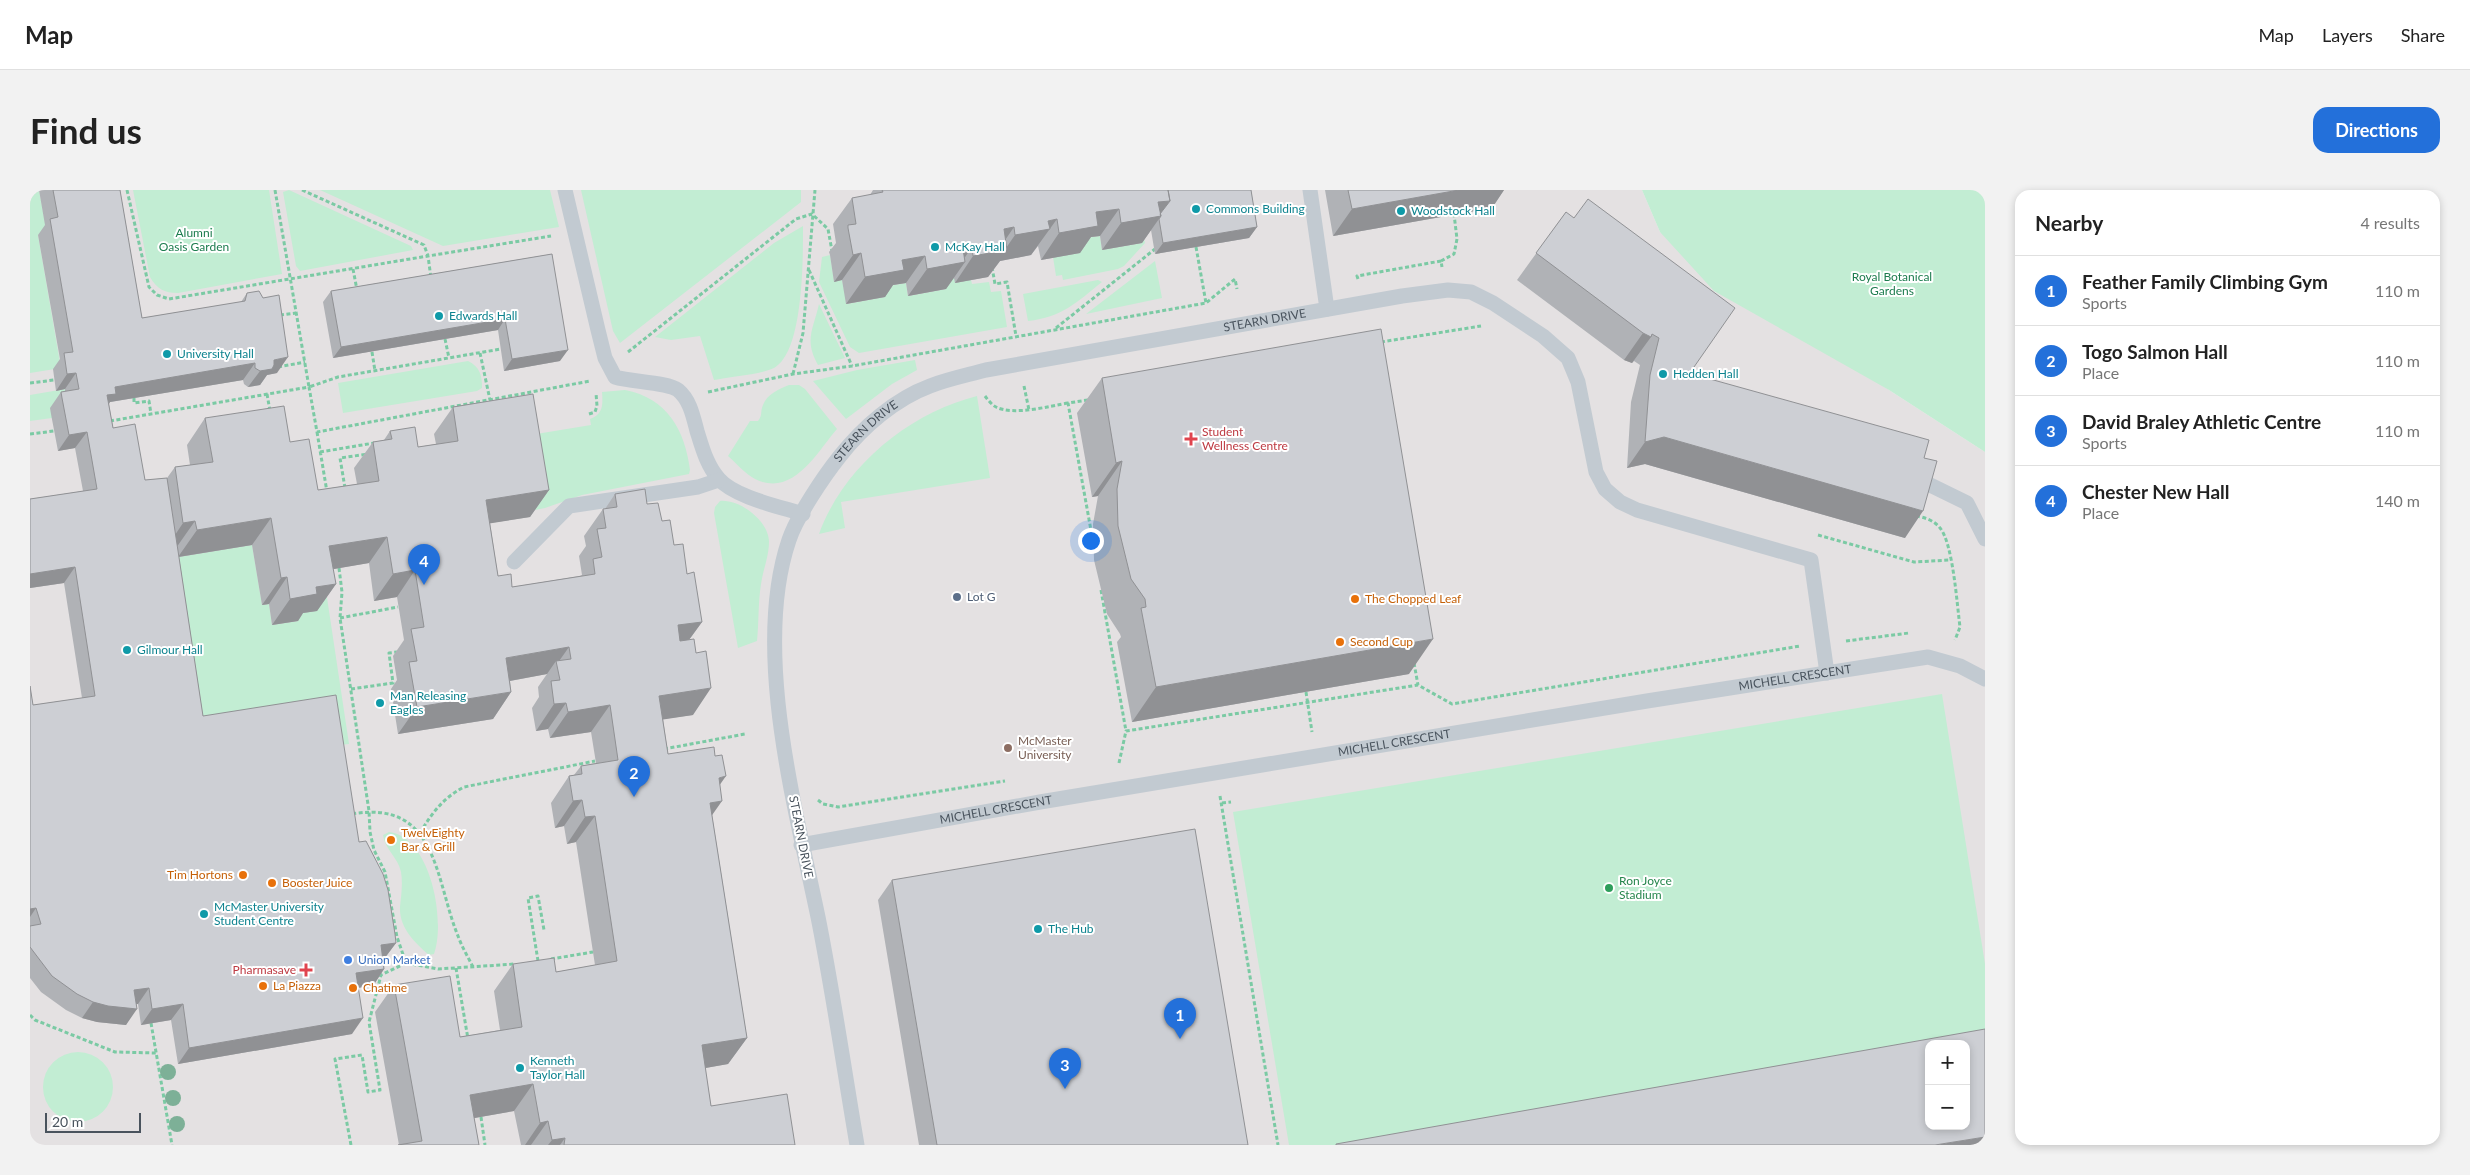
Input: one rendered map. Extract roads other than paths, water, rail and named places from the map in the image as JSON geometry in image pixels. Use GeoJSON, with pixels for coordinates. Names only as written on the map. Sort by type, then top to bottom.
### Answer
{"type":"FeatureCollection","features":[{"type":"Feature","properties":{"kind":"lane"},"geometry":{"type":"LineString","coordinates":[[565,190],[598,330],[612,372],[631,382],[658,384],[676,389],[686,398],[704,453],[719,480],[747,496],[803,514]]}},
{"type":"Feature","properties":{"kind":"lane"},"geometry":{"type":"LineString","coordinates":[[1310,190],[1327,310]]}},
{"type":"Feature","properties":{"kind":"lane","name":"STEARN DRIVE"},"geometry":{"type":"LineString","coordinates":[[857,1145],[818,917],[801,845],[780,712],[775,661],[779,577],[790,537],[826,474],[854,438],[887,410],[929,386],[986,370],[1327,310],[1448,290],[1471,292],[1543,336],[1568,358],[1578,382],[1596,472],[1605,489],[1620,502],[1637,510],[1811,560],[1827,673]]}},
{"type":"Feature","properties":{"kind":"lane"},"geometry":{"type":"LineString","coordinates":[[514,562],[569,506],[698,487],[719,480]]}},
{"type":"Feature","properties":{"kind":"lane"},"geometry":{"type":"LineString","coordinates":[[1922,481],[1967,503],[1985,539]]}},
{"type":"Feature","properties":{"kind":"lane","name":"MICHELL CRESCENT"},"geometry":{"type":"LineString","coordinates":[[801,845],[1221,772],[1928,657],[1960,666],[1985,679]]}},
{"type":"Feature","properties":{"kind":"place","name":"Commons Building"},"geometry":{"type":"Point","coordinates":[1196,209]}},
{"type":"Feature","properties":{"kind":"place","name":"Woodstock Hall"},"geometry":{"type":"Point","coordinates":[1401,211]}},
{"type":"Feature","properties":{"kind":"place","name":"McKay Hall"},"geometry":{"type":"Point","coordinates":[935,247]}},
{"type":"Feature","properties":{"kind":"place","name":"Edwards Hall"},"geometry":{"type":"Point","coordinates":[439,316]}},
{"type":"Feature","properties":{"kind":"place","name":"University Hall"},"geometry":{"type":"Point","coordinates":[167,354]}},
{"type":"Feature","properties":{"kind":"place","name":"Hedden Hall"},"geometry":{"type":"Point","coordinates":[1663,374]}},
{"type":"Feature","properties":{"kind":"place","name":"Student Wellness Centre"},"geometry":{"type":"Point","coordinates":[1191,439]}},
{"type":"Feature","properties":{"kind":"place","name":"Chester New Hall"},"geometry":{"type":"Point","coordinates":[424,585]}},
{"type":"Feature","properties":{"kind":"place","name":"Lot G"},"geometry":{"type":"Point","coordinates":[957,597]}},
{"type":"Feature","properties":{"kind":"place","name":"The Chopped Leaf"},"geometry":{"type":"Point","coordinates":[1355,599]}},
{"type":"Feature","properties":{"kind":"place","name":"Second Cup"},"geometry":{"type":"Point","coordinates":[1340,642]}},
{"type":"Feature","properties":{"kind":"place","name":"Gilmour Hall"},"geometry":{"type":"Point","coordinates":[127,650]}},
{"type":"Feature","properties":{"kind":"place","name":"Man Releasing Eagles"},"geometry":{"type":"Point","coordinates":[380,703]}},
{"type":"Feature","properties":{"kind":"place","name":"McMaster University"},"geometry":{"type":"Point","coordinates":[1008,748]}},
{"type":"Feature","properties":{"kind":"place","name":"Togo Salmon Hall"},"geometry":{"type":"Point","coordinates":[634,797]}},
{"type":"Feature","properties":{"kind":"place","name":"TwelvEighty Bar & Grill"},"geometry":{"type":"Point","coordinates":[391,840]}},
{"type":"Feature","properties":{"kind":"place","name":"Tim Hortons"},"geometry":{"type":"Point","coordinates":[243,875]}},
{"type":"Feature","properties":{"kind":"place","name":"Booster Juice"},"geometry":{"type":"Point","coordinates":[272,883]}},
{"type":"Feature","properties":{"kind":"place","name":"Ron Joyce Stadium"},"geometry":{"type":"Point","coordinates":[1609,888]}},
{"type":"Feature","properties":{"kind":"place","name":"McMaster University Student Centre"},"geometry":{"type":"Point","coordinates":[204,914]}},
{"type":"Feature","properties":{"kind":"place","name":"The Hub"},"geometry":{"type":"Point","coordinates":[1038,929]}},
{"type":"Feature","properties":{"kind":"place","name":"Union Market"},"geometry":{"type":"Point","coordinates":[348,960]}},
{"type":"Feature","properties":{"kind":"place","name":"Pharmasave"},"geometry":{"type":"Point","coordinates":[306,970]}},
{"type":"Feature","properties":{"kind":"place","name":"La Piazza"},"geometry":{"type":"Point","coordinates":[263,986]}},
{"type":"Feature","properties":{"kind":"place","name":"Chatime"},"geometry":{"type":"Point","coordinates":[353,988]}},
{"type":"Feature","properties":{"kind":"place","name":"Feather Family Climbing Gym"},"geometry":{"type":"Point","coordinates":[1180,1039]}},
{"type":"Feature","properties":{"kind":"place","name":"Kenneth Taylor Hall"},"geometry":{"type":"Point","coordinates":[520,1068]}},
{"type":"Feature","properties":{"kind":"place","name":"David Braley Athletic Centre"},"geometry":{"type":"Point","coordinates":[1065,1089]}},
{"type":"Feature","properties":{"kind":"park label","name":"Alumni Oasis Garden"},"geometry":{"type":"Point","coordinates":[194,240]}},
{"type":"Feature","properties":{"kind":"park label","name":"Royal Botanical Gardens"},"geometry":{"type":"Point","coordinates":[1892,284]}}]}
